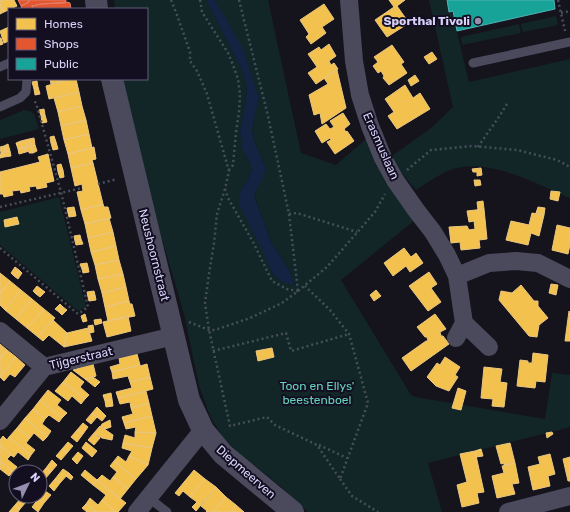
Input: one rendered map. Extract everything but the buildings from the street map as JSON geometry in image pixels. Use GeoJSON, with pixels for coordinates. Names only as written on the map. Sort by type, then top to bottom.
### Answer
{"type":"FeatureCollection","features":[{"type":"Feature","properties":{"kind":"street","name":"Erasmuslaan"},"geometry":{"type":"LineString","coordinates":[[349,0],[354,61],[360,95],[370,126],[395,180],[433,232],[447,255],[457,276],[460,330],[489,347]]}},
{"type":"Feature","properties":{"kind":"street","name":"Neushoornstraat"},"geometry":{"type":"LineString","coordinates":[[112,80],[189,400],[203,430]]}},
{"type":"Feature","properties":{"kind":"street"},"geometry":{"type":"LineString","coordinates":[[457,276],[489,263],[516,261],[538,263],[570,279]]}},
{"type":"Feature","properties":{"kind":"street","name":"Tijgerstraat"},"geometry":{"type":"LineString","coordinates":[[0,331],[44,367],[172,329]]}},
{"type":"Feature","properties":{"kind":"street"},"geometry":{"type":"LineString","coordinates":[[0,421],[44,367]]}},
{"type":"Feature","properties":{"kind":"street"},"geometry":{"type":"LineString","coordinates":[[137,512],[203,430]]}},
{"type":"Feature","properties":{"kind":"street","name":"Diepmeerven"},"geometry":{"type":"LineString","coordinates":[[203,430],[223,454],[293,512]]}},
{"type":"Feature","properties":{"kind":"street"},"geometry":{"type":"LineString","coordinates":[[508,512],[570,496]]}},
{"type":"Feature","properties":{"kind":"lane"},"geometry":{"type":"LineString","coordinates":[[473,64],[569,43]]}},
{"type":"Feature","properties":{"kind":"lane"},"geometry":{"type":"LineString","coordinates":[[0,107],[20,98],[26,92],[27,80]]}},
{"type":"Feature","properties":{"kind":"lane"},"geometry":{"type":"LineString","coordinates":[[149,498],[167,512]]}},
{"type":"Feature","properties":{"kind":"path"},"geometry":{"type":"LineString","coordinates":[[171,0],[190,52],[190,61],[197,71],[207,94],[229,171]]}},
{"type":"Feature","properties":{"kind":"path"},"geometry":{"type":"LineString","coordinates":[[200,0],[202,12],[228,53],[238,80],[240,94],[240,112],[236,132],[233,165],[229,171],[225,189],[216,214],[214,243],[208,274],[205,303],[213,351],[230,426],[267,417],[275,425],[347,458]]}},
{"type":"Feature","properties":{"kind":"path"},"geometry":{"type":"LineString","coordinates":[[239,0],[268,116],[289,214],[298,291]]}},
{"type":"Feature","properties":{"kind":"path"},"geometry":{"type":"LineString","coordinates":[[558,0],[569,43]]}},
{"type":"Feature","properties":{"kind":"path"},"geometry":{"type":"LineString","coordinates":[[561,13],[570,11]]}},
{"type":"Feature","properties":{"kind":"path"},"geometry":{"type":"LineString","coordinates":[[0,248],[78,314],[88,307],[61,192],[36,103],[26,92]]}},
{"type":"Feature","properties":{"kind":"path"},"geometry":{"type":"LineString","coordinates":[[478,147],[499,118],[508,102]]}},
{"type":"Feature","properties":{"kind":"path"},"geometry":{"type":"LineString","coordinates":[[0,207],[82,188]]}},
{"type":"Feature","properties":{"kind":"path"},"geometry":{"type":"LineString","coordinates":[[225,189],[228,198],[253,242],[272,281],[287,289],[298,291]]}},
{"type":"Feature","properties":{"kind":"path"},"geometry":{"type":"LineString","coordinates":[[289,214],[297,213],[357,232]]}},
{"type":"Feature","properties":{"kind":"path"},"geometry":{"type":"LineString","coordinates":[[305,286],[330,310],[349,334],[368,403],[340,479]]}},
{"type":"Feature","properties":{"kind":"path"},"geometry":{"type":"LineString","coordinates":[[172,329],[182,319],[209,330],[215,330],[250,318],[282,302],[298,291]]}},
{"type":"Feature","properties":{"kind":"path"},"geometry":{"type":"LineString","coordinates":[[213,351],[286,333],[291,351],[349,334]]}},
{"type":"Feature","properties":{"kind":"path"},"geometry":{"type":"LineString","coordinates":[[317,445],[352,496],[378,512]]}},
{"type":"Feature","properties":{"kind":"green space","name":"Toon en Ellys' beestenboel"},"geometry":{"type":"Polygon","coordinates":[[[114,0],[206,0],[243,71],[247,90],[240,131],[242,149],[252,168],[248,179],[239,193],[274,276],[295,285],[289,270],[271,242],[254,194],[265,173],[265,166],[254,140],[252,129],[259,98],[227,23],[215,0],[268,0],[301,153],[336,165],[367,138],[415,220],[341,280],[411,395],[415,397],[545,419],[552,373],[570,375],[570,427],[428,463],[442,512],[308,512],[279,485],[241,455],[223,438],[210,416],[199,386],[184,314],[135,146],[121,80],[148,80],[148,8],[115,8],[114,0]]]}},
{"type":"Feature","properties":{"kind":"green space"},"geometry":{"type":"Polygon","coordinates":[[[429,0],[446,0],[449,12],[452,12],[469,82],[570,59],[570,198],[527,179],[496,169],[480,166],[450,170],[416,190],[399,170],[392,156],[431,128],[453,107],[429,0]]]}},
{"type":"Feature","properties":{"kind":"green space"},"geometry":{"type":"Polygon","coordinates":[[[556,16],[558,25],[523,32],[521,24],[556,16]]]}},
{"type":"Feature","properties":{"kind":"green space"},"geometry":{"type":"Polygon","coordinates":[[[519,24],[521,33],[462,45],[461,37],[519,24]]]}},
{"type":"Feature","properties":{"kind":"green space"},"geometry":{"type":"Polygon","coordinates":[[[24,110],[30,111],[34,114],[39,129],[0,139],[0,120],[24,110]]]}},
{"type":"Feature","properties":{"kind":"green space"},"geometry":{"type":"Polygon","coordinates":[[[59,197],[86,307],[78,311],[0,245],[0,212],[59,197]]]}},
{"type":"Feature","properties":{"kind":"water"},"geometry":{"type":"Polygon","coordinates":[[[206,0],[215,0],[243,48],[259,98],[252,129],[254,140],[265,166],[265,173],[254,195],[271,242],[289,270],[295,285],[283,282],[274,276],[239,204],[239,193],[248,179],[252,168],[242,149],[240,131],[247,90],[243,72],[206,0]]]}},
{"type":"Feature","properties":{"kind":"place","name":"Sporthal Tivoli"},"geometry":{"type":"Point","coordinates":[478,21]}}]}
